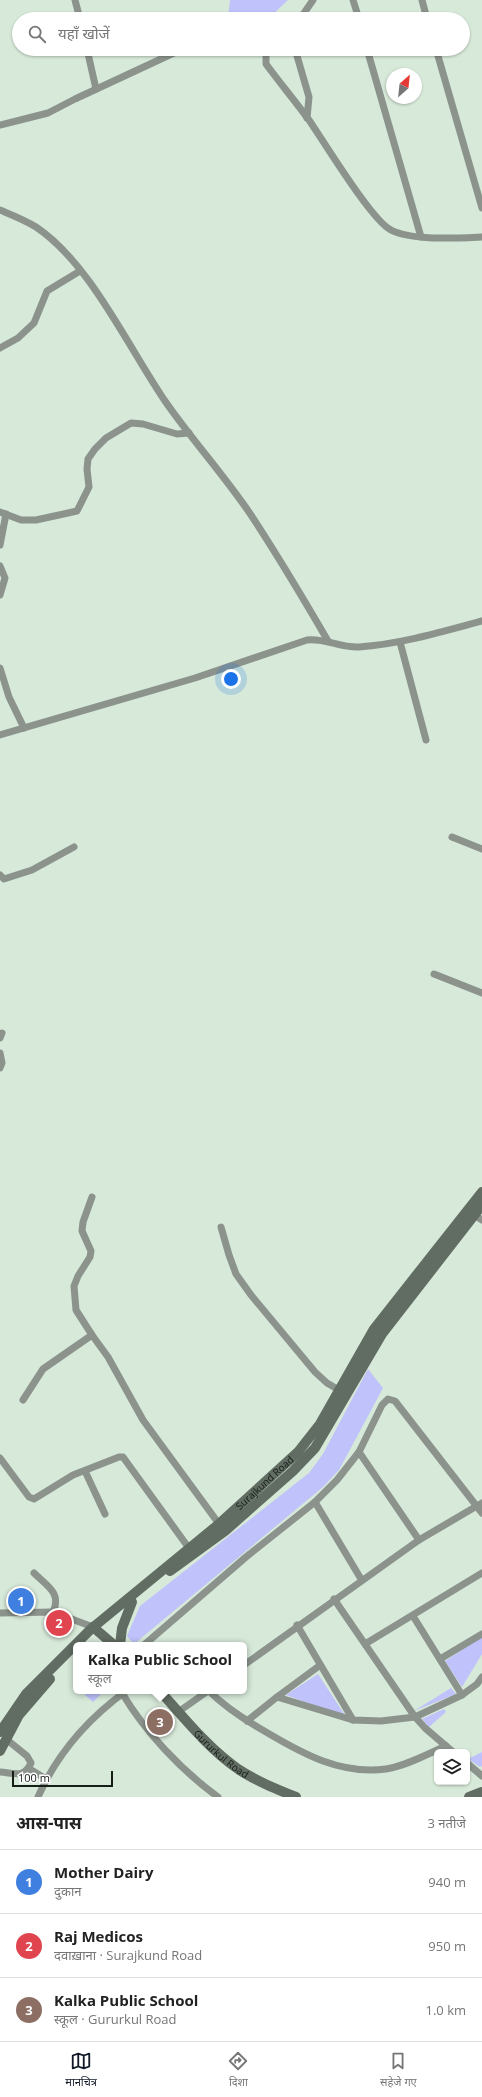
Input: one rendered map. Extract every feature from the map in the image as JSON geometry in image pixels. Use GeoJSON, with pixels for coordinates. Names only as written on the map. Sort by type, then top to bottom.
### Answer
{"type":"FeatureCollection","features":[{"type":"Feature","properties":{"kind":"main road","name":"Surajkund Road"},"geometry":{"type":"LineString","coordinates":[[222,1527],[298,1452],[320,1424],[374,1329],[475,1215],[482,1192]]}},
{"type":"Feature","properties":{"kind":"main road","name":"Surajkund Road"},"geometry":{"type":"LineString","coordinates":[[82,1642],[191,1551],[293,1471],[315,1448],[382,1334],[482,1205]]}},
{"type":"Feature","properties":{"kind":"main road","name":"Surajkund Road"},"geometry":{"type":"LineString","coordinates":[[87,1642],[96,1629],[132,1602],[191,1551]]}},
{"type":"Feature","properties":{"kind":"main road"},"geometry":{"type":"LineString","coordinates":[[120,1642],[122,1628],[132,1602]]}},
{"type":"Feature","properties":{"kind":"main road"},"geometry":{"type":"LineString","coordinates":[[96,1629],[111,1642]]}},
{"type":"Feature","properties":{"kind":"main road","name":"Surajkund Road"},"geometry":{"type":"LineString","coordinates":[[0,1751],[3,1736],[26,1694],[73,1650]]}},
{"type":"Feature","properties":{"kind":"main road","name":"Surajkund Road"},"geometry":{"type":"LineString","coordinates":[[3,1736],[45,1683],[73,1656]]}},
{"type":"Feature","properties":{"kind":"main road","name":"Gururkul Road"},"geometry":{"type":"LineString","coordinates":[[163,1694],[206,1741],[238,1768],[264,1783],[296,1797]]}},
{"type":"Feature","properties":{"kind":"main road"},"geometry":{"type":"LineString","coordinates":[[469,1797],[482,1792]]}},
{"type":"Feature","properties":{"kind":"street"},"geometry":{"type":"LineString","coordinates":[[76,0],[79,12]]}},
{"type":"Feature","properties":{"kind":"street"},"geometry":{"type":"LineString","coordinates":[[305,12],[313,0]]}},
{"type":"Feature","properties":{"kind":"street"},"geometry":{"type":"LineString","coordinates":[[353,0],[357,12]]}},
{"type":"Feature","properties":{"kind":"street"},"geometry":{"type":"LineString","coordinates":[[422,0],[425,12]]}},
{"type":"Feature","properties":{"kind":"street"},"geometry":{"type":"LineString","coordinates":[[89,56],[96,89]]}},
{"type":"Feature","properties":{"kind":"street"},"geometry":{"type":"LineString","coordinates":[[0,125],[48,113],[167,56]]}},
{"type":"Feature","properties":{"kind":"street"},"geometry":{"type":"LineString","coordinates":[[266,56],[266,64],[307,118],[383,224],[394,231],[422,237],[482,237]]}},
{"type":"Feature","properties":{"kind":"street"},"geometry":{"type":"LineString","coordinates":[[298,56],[309,97],[307,118]]}},
{"type":"Feature","properties":{"kind":"street"},"geometry":{"type":"LineString","coordinates":[[369,56],[422,237]]}},
{"type":"Feature","properties":{"kind":"street"},"geometry":{"type":"LineString","coordinates":[[438,56],[482,208]]}},
{"type":"Feature","properties":{"kind":"street"},"geometry":{"type":"LineString","coordinates":[[0,210],[27,222],[47,235],[59,246],[80,271],[189,433],[250,514],[295,584],[328,642]]}},
{"type":"Feature","properties":{"kind":"street"},"geometry":{"type":"LineString","coordinates":[[0,348],[18,338],[34,323],[47,291],[80,271]]}},
{"type":"Feature","properties":{"kind":"street"},"geometry":{"type":"LineString","coordinates":[[0,545],[3,513],[21,520],[36,520],[77,511],[89,487],[87,464],[90,456],[106,438],[127,424],[137,422],[177,434],[189,433]]}},
{"type":"Feature","properties":{"kind":"street"},"geometry":{"type":"LineString","coordinates":[[0,566],[5,578],[0,595]]}},
{"type":"Feature","properties":{"kind":"street"},"geometry":{"type":"LineString","coordinates":[[0,735],[70,713],[194,678],[307,640],[357,647],[400,642],[482,621]]}},
{"type":"Feature","properties":{"kind":"street"},"geometry":{"type":"LineString","coordinates":[[400,642],[426,740]]}},
{"type":"Feature","properties":{"kind":"street"},"geometry":{"type":"LineString","coordinates":[[0,668],[15,710],[24,728]]}},
{"type":"Feature","properties":{"kind":"street"},"geometry":{"type":"LineString","coordinates":[[452,837],[482,849]]}},
{"type":"Feature","properties":{"kind":"street"},"geometry":{"type":"LineString","coordinates":[[0,875],[4,879],[23,874],[74,847]]}},
{"type":"Feature","properties":{"kind":"street"},"geometry":{"type":"LineString","coordinates":[[434,974],[482,993]]}},
{"type":"Feature","properties":{"kind":"street"},"geometry":{"type":"LineString","coordinates":[[0,1053],[2,1063],[0,1068]]}},
{"type":"Feature","properties":{"kind":"street"},"geometry":{"type":"LineString","coordinates":[[92,1197],[83,1222],[82,1231],[91,1251],[90,1257],[78,1276],[74,1290],[76,1310],[108,1357],[143,1420],[222,1527]]}},
{"type":"Feature","properties":{"kind":"street"},"geometry":{"type":"LineString","coordinates":[[221,1227],[234,1270],[251,1295],[315,1372],[327,1383],[339,1390]]}},
{"type":"Feature","properties":{"kind":"street"},"geometry":{"type":"LineString","coordinates":[[23,1400],[43,1369],[92,1335]]}},
{"type":"Feature","properties":{"kind":"street"},"geometry":{"type":"LineString","coordinates":[[147,1642],[246,1557],[315,1502],[337,1480],[359,1452],[382,1405],[388,1399],[393,1400],[479,1504],[482,1513]]}},
{"type":"Feature","properties":{"kind":"street"},"geometry":{"type":"LineString","coordinates":[[359,1452],[419,1540]]}},
{"type":"Feature","properties":{"kind":"street"},"geometry":{"type":"LineString","coordinates":[[0,1458],[29,1497],[34,1499],[73,1475],[119,1457],[125,1458],[191,1551]]}},
{"type":"Feature","properties":{"kind":"street"},"geometry":{"type":"LineString","coordinates":[[85,1471],[104,1514]]}},
{"type":"Feature","properties":{"kind":"street"},"geometry":{"type":"LineString","coordinates":[[315,1502],[361,1579]]}},
{"type":"Feature","properties":{"kind":"street"},"geometry":{"type":"LineString","coordinates":[[247,1662],[361,1579],[419,1540],[479,1504]]}},
{"type":"Feature","properties":{"kind":"street"},"geometry":{"type":"LineString","coordinates":[[34,1573],[55,1596],[57,1602],[53,1612]]}},
{"type":"Feature","properties":{"kind":"street"},"geometry":{"type":"LineString","coordinates":[[365,1644],[482,1573]]}},
{"type":"Feature","properties":{"kind":"street"},"geometry":{"type":"LineString","coordinates":[[334,1599],[415,1717],[450,1749]]}},
{"type":"Feature","properties":{"kind":"street"},"geometry":{"type":"LineString","coordinates":[[0,1612],[53,1612],[96,1629]]}},
{"type":"Feature","properties":{"kind":"street"},"geometry":{"type":"LineString","coordinates":[[413,1616],[462,1696]]}},
{"type":"Feature","properties":{"kind":"street"},"geometry":{"type":"LineString","coordinates":[[297,1625],[319,1666],[353,1720]]}},
{"type":"Feature","properties":{"kind":"street"},"geometry":{"type":"LineString","coordinates":[[440,1659],[482,1634]]}},
{"type":"Feature","properties":{"kind":"street"},"geometry":{"type":"LineString","coordinates":[[248,1721],[277,1696],[319,1666]]}},
{"type":"Feature","properties":{"kind":"street"},"geometry":{"type":"LineString","coordinates":[[277,1696],[353,1720],[381,1721],[415,1717],[462,1696],[477,1684],[482,1677]]}},
{"type":"Feature","properties":{"kind":"street"},"geometry":{"type":"LineString","coordinates":[[38,1797],[46,1779],[83,1728],[122,1694]]}},
{"type":"Feature","properties":{"kind":"street"},"geometry":{"type":"LineString","coordinates":[[125,1694],[141,1722],[201,1785],[218,1797]]}},
{"type":"Feature","properties":{"kind":"street"},"geometry":{"type":"LineString","coordinates":[[178,1712],[205,1694]]}},
{"type":"Feature","properties":{"kind":"street"},"geometry":{"type":"LineString","coordinates":[[212,1694],[227,1708],[306,1755],[351,1770],[388,1769],[446,1746]]}},
{"type":"Feature","properties":{"kind":"street"},"geometry":{"type":"LineString","coordinates":[[0,1772],[22,1774],[28,1768],[30,1760],[3,1736]]}},
{"type":"Feature","properties":{"kind":"street"},"geometry":{"type":"LineString","coordinates":[[470,1766],[482,1776]]}},
{"type":"Feature","properties":{"kind":"street"},"geometry":{"type":"LineString","coordinates":[[28,1768],[46,1779]]}},
{"type":"Feature","properties":{"kind":"shaded area"},"geometry":{"type":"Polygon","coordinates":[[[230,0],[288,0],[275,12],[229,12],[230,0]]]}},
{"type":"Feature","properties":{"kind":"shaded area"},"geometry":{"type":"Polygon","coordinates":[[[368,1369],[383,1388],[339,1470],[323,1487],[136,1642],[132,1642],[127,1636],[140,1606],[309,1473],[323,1454],[368,1369]]]}},
{"type":"Feature","properties":{"kind":"shaded area"},"geometry":{"type":"Polygon","coordinates":[[[482,1637],[482,1654],[462,1687],[445,1661],[482,1637]]]}},
{"type":"Feature","properties":{"kind":"shaded area"},"geometry":{"type":"Polygon","coordinates":[[[318,1674],[346,1717],[286,1695],[318,1674]]]}},
{"type":"Feature","properties":{"kind":"shaded area"},"geometry":{"type":"Polygon","coordinates":[[[451,1688],[456,1694],[414,1711],[451,1688]]]}},
{"type":"Feature","properties":{"kind":"shaded area"},"geometry":{"type":"Polygon","coordinates":[[[86,1694],[101,1694],[93,1702],[85,1695],[86,1694]]]}},
{"type":"Feature","properties":{"kind":"shaded area"},"geometry":{"type":"Polygon","coordinates":[[[444,1709],[446,1712],[429,1727],[422,1719],[444,1709]]]}},
{"type":"Feature","properties":{"kind":"shaded area"},"geometry":{"type":"Polygon","coordinates":[[[482,1752],[482,1766],[480,1767],[470,1760],[470,1758],[482,1752]]]}},
{"type":"Feature","properties":{"kind":"place","name":"Mother Dairy"},"geometry":{"type":"Point","coordinates":[21,1601]}},
{"type":"Feature","properties":{"kind":"place","name":"Raj Medicos"},"geometry":{"type":"Point","coordinates":[59,1623]}},
{"type":"Feature","properties":{"kind":"place","name":"Kalka Public School"},"geometry":{"type":"Point","coordinates":[160,1722]}}]}
